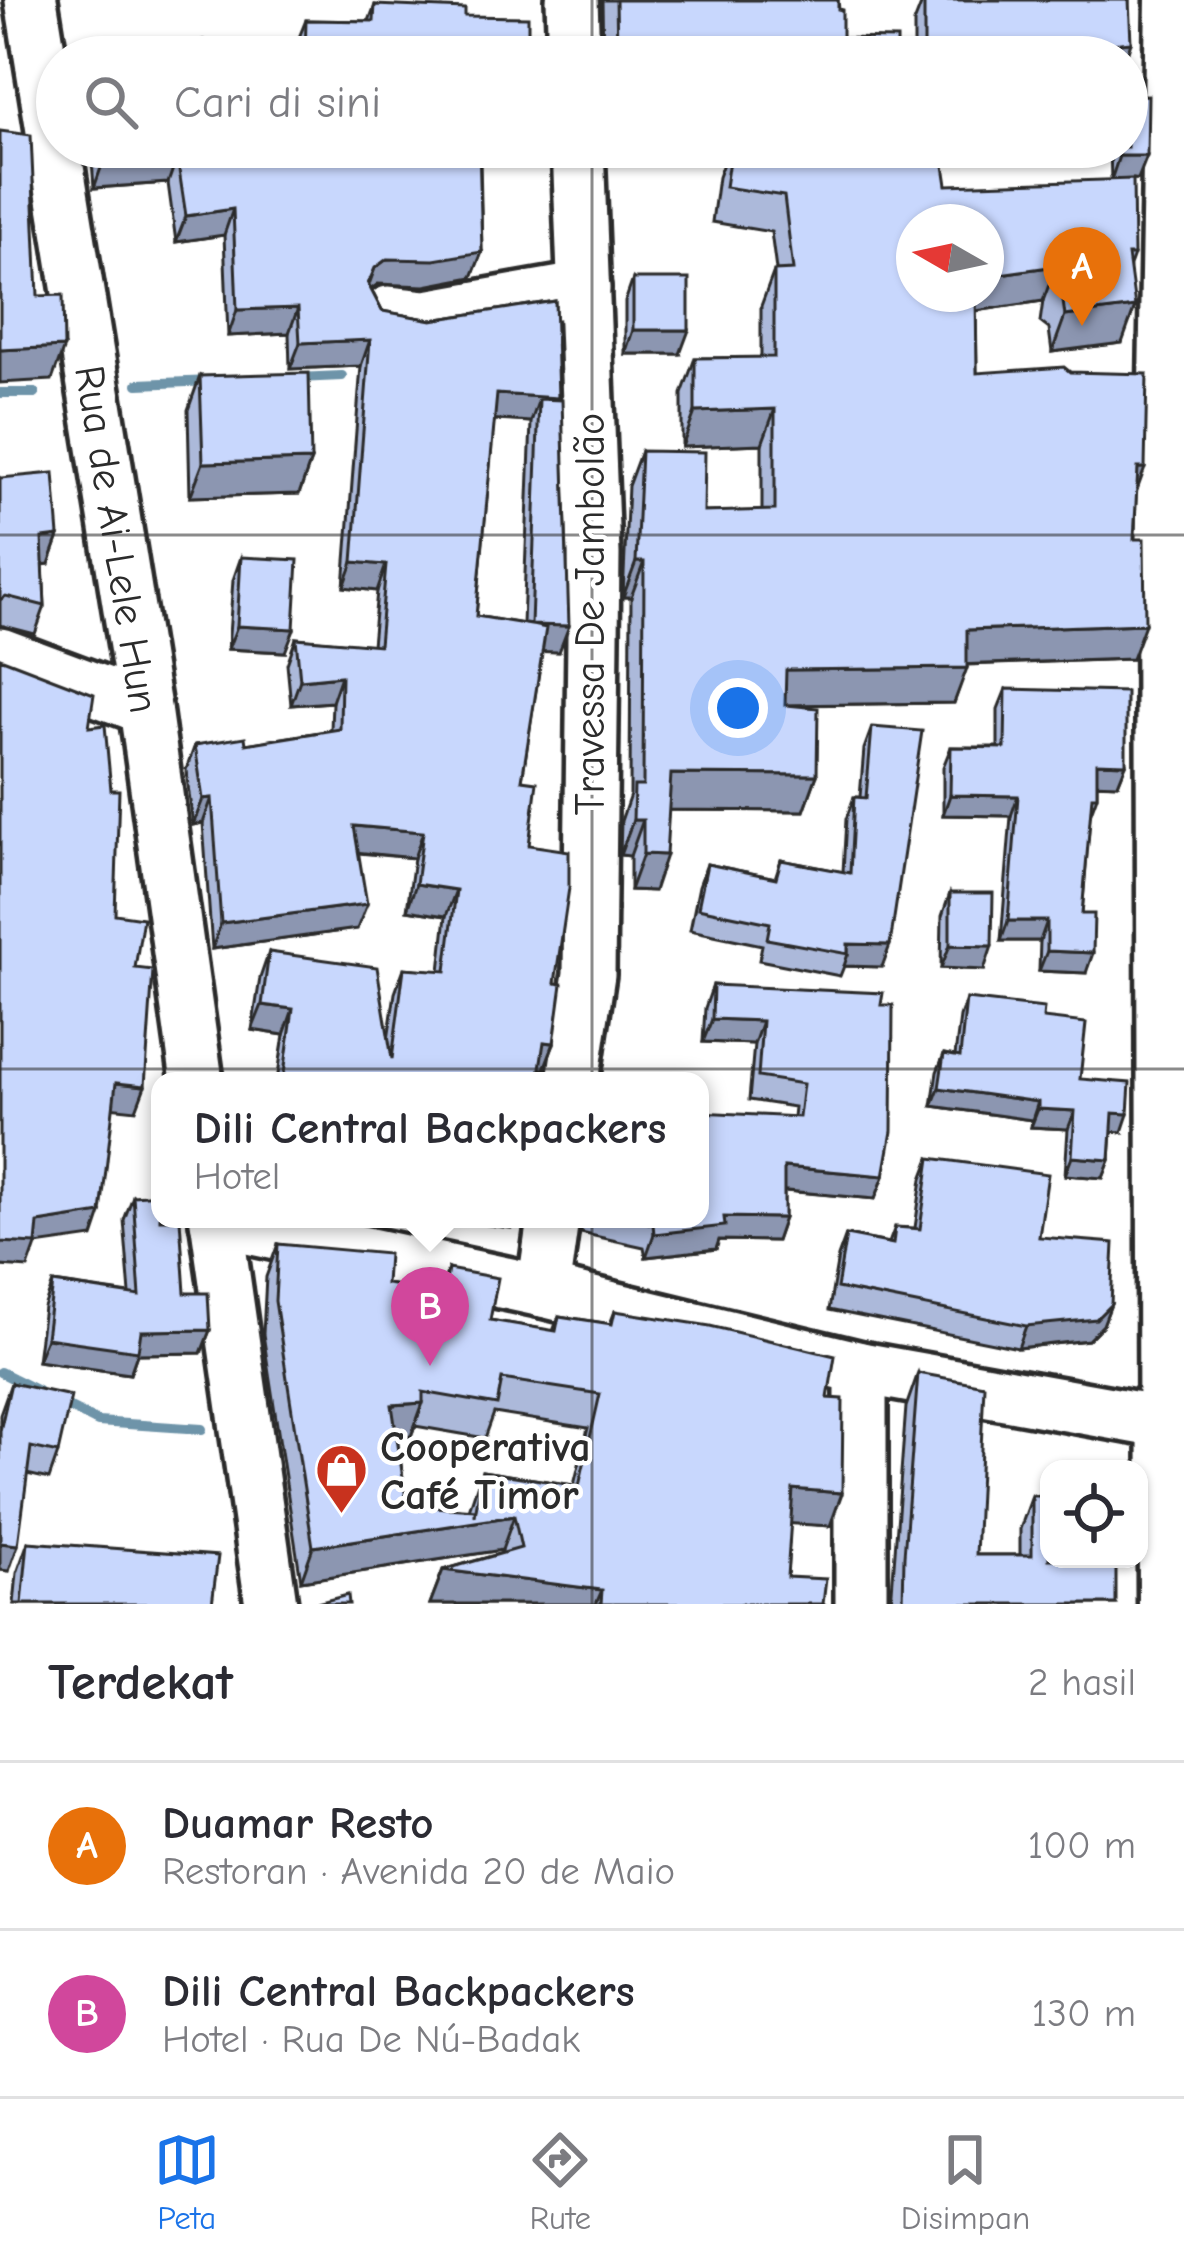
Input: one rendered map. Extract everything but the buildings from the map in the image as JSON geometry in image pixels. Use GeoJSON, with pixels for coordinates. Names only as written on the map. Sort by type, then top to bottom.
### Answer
{"type":"FeatureCollection","features":[{"type":"Feature","properties":{"kind":"main road"},"geometry":{"type":"LineString","coordinates":[[1172,1604],[1169,548],[1182,128],[1179,0]]}},
{"type":"Feature","properties":{"kind":"street","name":"Rua de Ai-Lele Hun"},"geometry":{"type":"LineString","coordinates":[[31,0],[37,36]]}},
{"type":"Feature","properties":{"kind":"street"},"geometry":{"type":"LineString","coordinates":[[572,0],[573,36]]}},
{"type":"Feature","properties":{"kind":"street"},"geometry":{"type":"LineString","coordinates":[[0,139],[36,137]]}},
{"type":"Feature","properties":{"kind":"street","name":"Rua de Ai-Lele Hun"},"geometry":{"type":"LineString","coordinates":[[57,168],[145,708],[196,1072]]}},
{"type":"Feature","properties":{"kind":"street","name":"Travessa De Jambolão"},"geometry":{"type":"LineString","coordinates":[[574,1072],[589,974],[594,554],[579,168]]}},
{"type":"Feature","properties":{"kind":"street"},"geometry":{"type":"LineString","coordinates":[[388,312],[426,316],[584,288]]}},
{"type":"Feature","properties":{"kind":"street"},"geometry":{"type":"LineString","coordinates":[[0,654],[145,708]]}},
{"type":"Feature","properties":{"kind":"street"},"geometry":{"type":"LineString","coordinates":[[217,1228],[271,1604]]}},
{"type":"Feature","properties":{"kind":"street"},"geometry":{"type":"LineString","coordinates":[[253,1228],[543,1291],[860,1368],[1172,1424]]}},
{"type":"Feature","properties":{"kind":"street"},"geometry":{"type":"LineString","coordinates":[[543,1291],[553,1228]]}},
{"type":"Feature","properties":{"kind":"street"},"geometry":{"type":"LineString","coordinates":[[860,1368],[861,1604]]}},
{"type":"Feature","properties":{"kind":"waterway"},"geometry":{"type":"LineString","coordinates":[[297,378],[342,376]]}},
{"type":"Feature","properties":{"kind":"waterway"},"geometry":{"type":"LineString","coordinates":[[138,384],[212,381]]}},
{"type":"Feature","properties":{"kind":"waterway"},"geometry":{"type":"LineString","coordinates":[[0,393],[35,393]]}},
{"type":"Feature","properties":{"kind":"waterway"},"geometry":{"type":"LineString","coordinates":[[0,1372],[38,1391]]}},
{"type":"Feature","properties":{"kind":"waterway"},"geometry":{"type":"LineString","coordinates":[[60,1403],[98,1422],[202,1429]]}},
{"type":"Feature","properties":{"kind":"place","name":"Duamar Resto"},"geometry":{"type":"Point","coordinates":[1082,326]}},
{"type":"Feature","properties":{"kind":"place","name":"Dili Central Backpackers"},"geometry":{"type":"Point","coordinates":[430,1366]}},
{"type":"Feature","properties":{"kind":"place","name":"Cooperativa Café Timor"},"geometry":{"type":"Point","coordinates":[341,1516]}}]}
